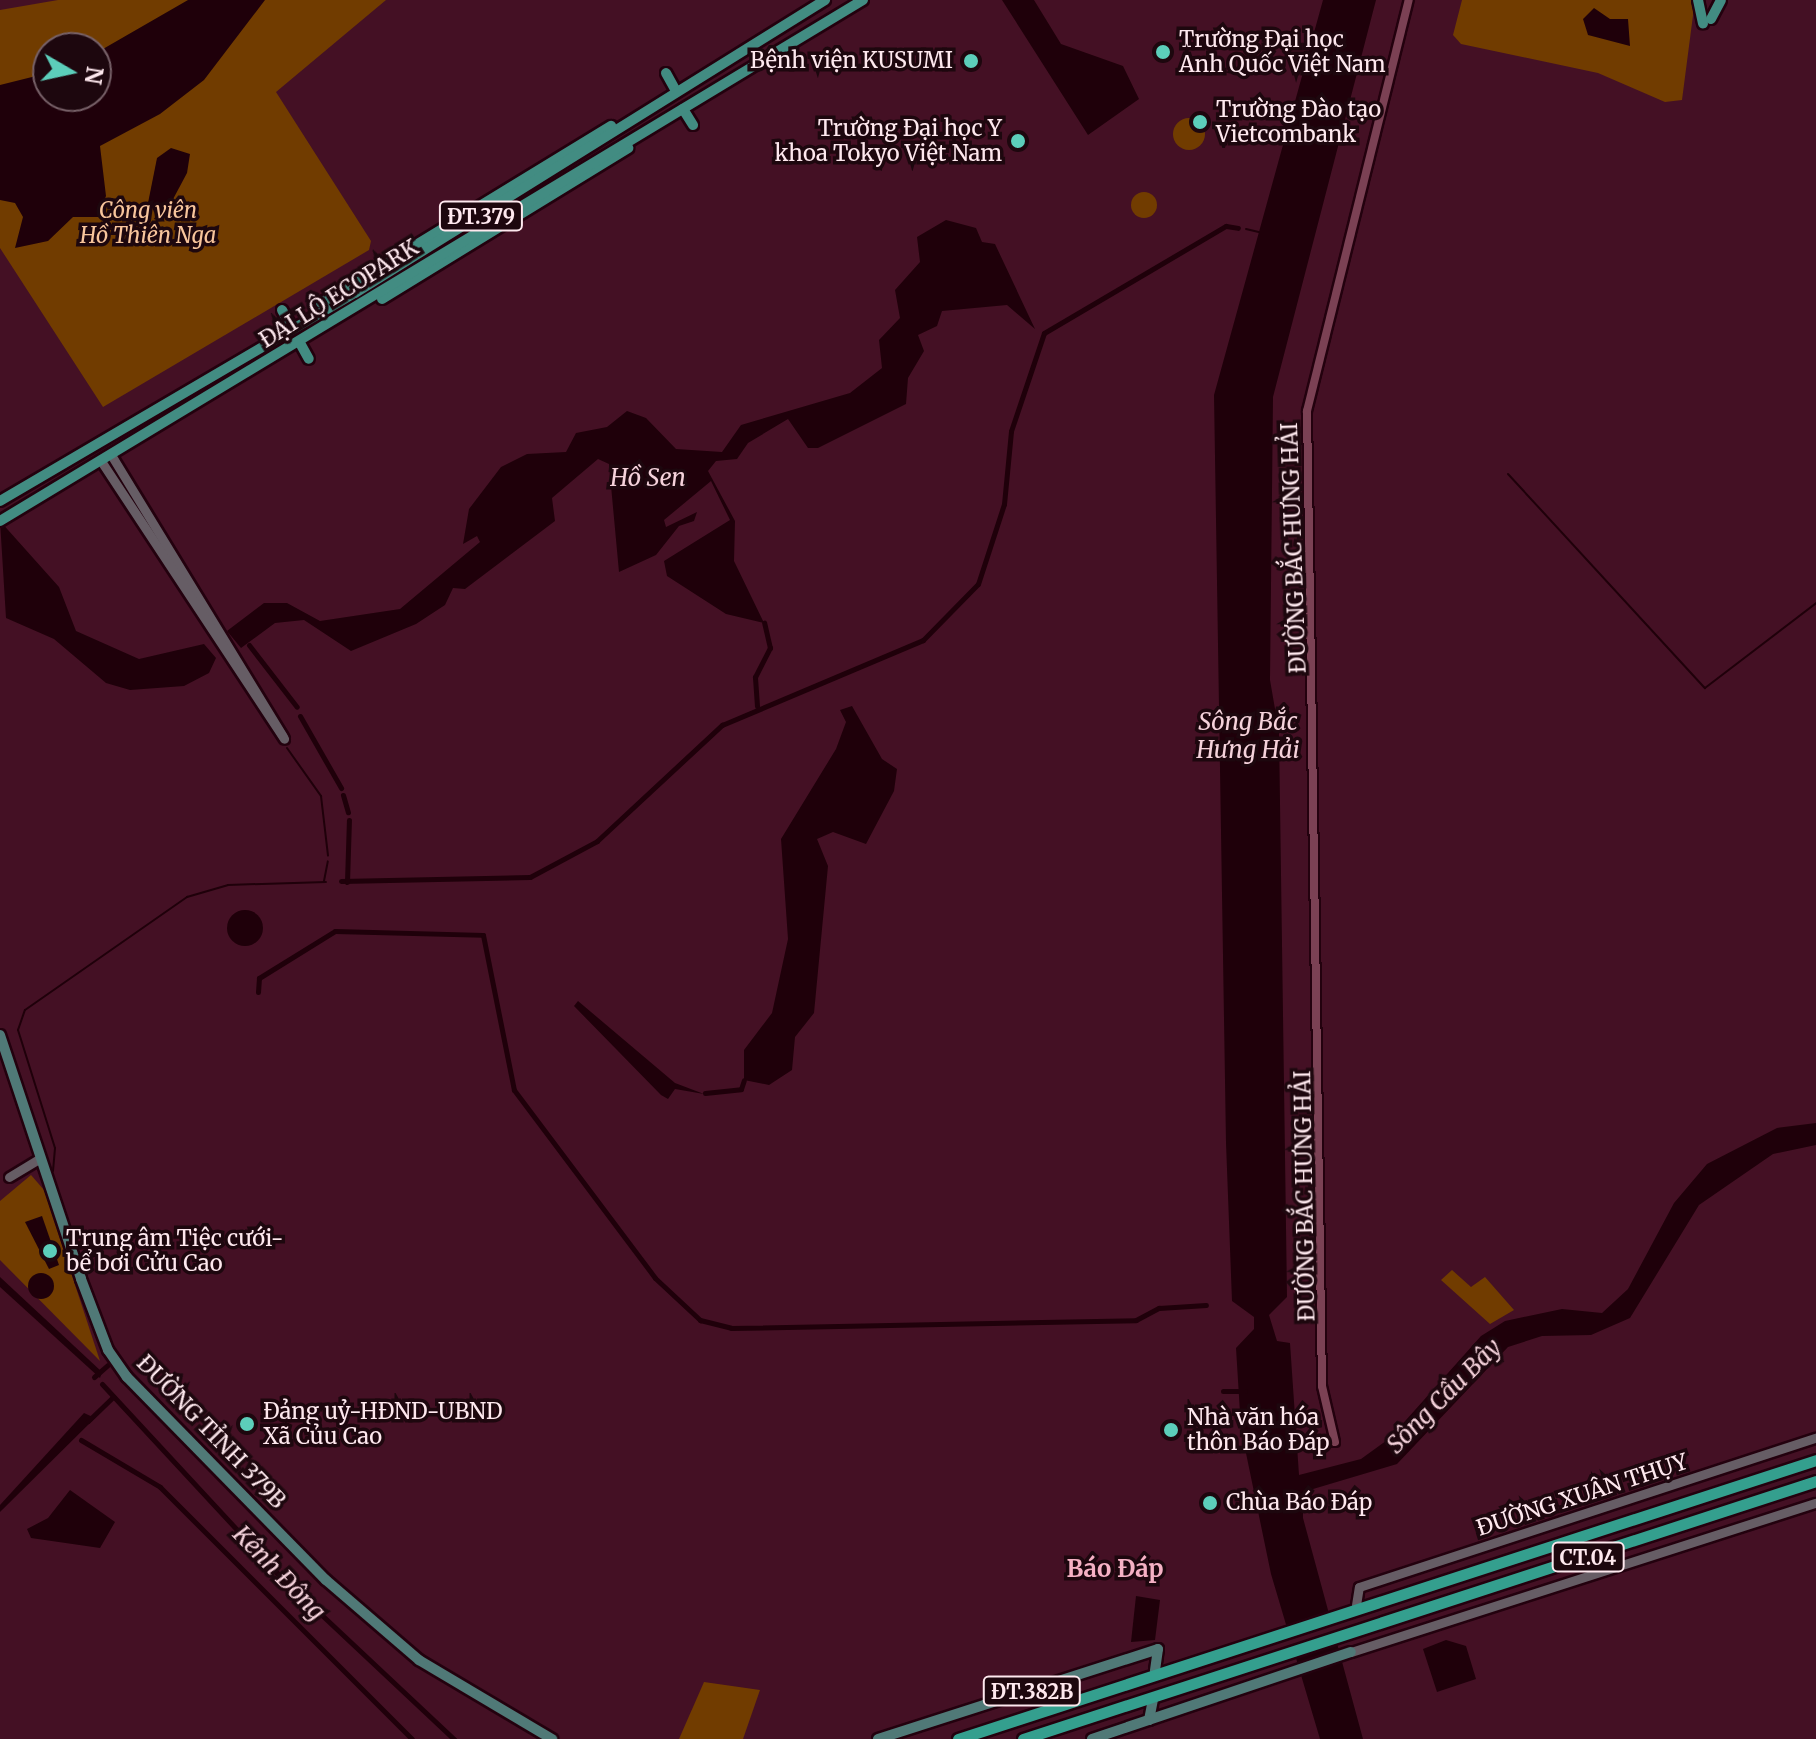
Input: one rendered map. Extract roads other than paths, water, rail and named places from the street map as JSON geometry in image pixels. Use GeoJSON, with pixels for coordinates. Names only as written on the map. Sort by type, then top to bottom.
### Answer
{"type":"FeatureCollection","features":[{"type":"Feature","properties":{"kind":"highway","name":"ĐẠI LỘ ECOPARK"},"geometry":{"type":"LineString","coordinates":[[0,501],[306,317],[366,286],[825,0]]}},
{"type":"Feature","properties":{"kind":"highway","name":"ĐẠI LỘ ECOPARK"},"geometry":{"type":"LineString","coordinates":[[0,521],[113,458],[601,156],[863,0]]}},
{"type":"Feature","properties":{"kind":"highway"},"geometry":{"type":"LineString","coordinates":[[1698,0],[1707,21],[1721,0]]}},
{"type":"Feature","properties":{"kind":"highway"},"geometry":{"type":"LineString","coordinates":[[666,73],[676,91]]}},
{"type":"Feature","properties":{"kind":"highway"},"geometry":{"type":"LineString","coordinates":[[306,317],[662,99]]}},
{"type":"Feature","properties":{"kind":"highway"},"geometry":{"type":"LineString","coordinates":[[683,109],[693,125]]}},
{"type":"Feature","properties":{"kind":"highway"},"geometry":{"type":"LineString","coordinates":[[318,331],[664,120]]}},
{"type":"Feature","properties":{"kind":"highway"},"geometry":{"type":"LineString","coordinates":[[282,310],[291,326]]}},
{"type":"Feature","properties":{"kind":"highway"},"geometry":{"type":"LineString","coordinates":[[300,343],[309,359]]}},
{"type":"Feature","properties":{"kind":"highway","name":"CT.04"},"geometry":{"type":"LineString","coordinates":[[958,1739],[1816,1459]]}},
{"type":"Feature","properties":{"kind":"highway","name":"CT.04"},"geometry":{"type":"LineString","coordinates":[[1023,1739],[1816,1481]]}},
{"type":"Feature","properties":{"kind":"main road"},"geometry":{"type":"LineString","coordinates":[[103,464],[284,739],[113,458]]}},
{"type":"Feature","properties":{"kind":"main road","name":"ĐƯỜNG TỈNH 379B"},"geometry":{"type":"LineString","coordinates":[[0,1035],[39,1159],[108,1350],[127,1377],[326,1580],[419,1660],[552,1739]]}},
{"type":"Feature","properties":{"kind":"main road"},"geometry":{"type":"LineString","coordinates":[[0,1184],[25,1165],[39,1159]]}},
{"type":"Feature","properties":{"kind":"main road","name":"ĐƯỜNG XUÂN THỤY"},"geometry":{"type":"LineString","coordinates":[[1355,1608],[1359,1587],[1816,1438]]}},
{"type":"Feature","properties":{"kind":"main road"},"geometry":{"type":"LineString","coordinates":[[1092,1739],[1351,1652],[1816,1503]]}},
{"type":"Feature","properties":{"kind":"main road"},"geometry":{"type":"LineString","coordinates":[[1362,1631],[1371,1647]]}},
{"type":"Feature","properties":{"kind":"main road","name":"ĐT.382B"},"geometry":{"type":"LineString","coordinates":[[878,1739],[904,1734],[1158,1649],[1155,1671]]}},
{"type":"Feature","properties":{"kind":"main road"},"geometry":{"type":"LineString","coordinates":[[1149,1720],[1153,1700]]}},
{"type":"Feature","properties":{"kind":"street","name":"ĐƯỜNG BẮC HƯNG HẢI"},"geometry":{"type":"LineString","coordinates":[[1335,1442],[1322,1386],[1307,411],[1409,0]]}},
{"type":"Feature","properties":{"kind":"water"},"geometry":{"type":"Polygon","coordinates":[[[188,0],[265,0],[204,80],[160,114],[100,146],[106,196],[98,217],[73,217],[48,241],[15,248],[23,217],[15,203],[0,200],[0,85],[32,77],[32,112],[112,112],[112,44],[188,0]]]}},
{"type":"Feature","properties":{"kind":"water"},"geometry":{"type":"Polygon","coordinates":[[[1002,0],[1034,0],[1061,44],[1123,66],[1139,99],[1088,135],[1002,0]]]}},
{"type":"Feature","properties":{"kind":"water","name":"Sông Bắc Hưng Hải"},"geometry":{"type":"Polygon","coordinates":[[[1323,0],[1376,0],[1273,397],[1270,680],[1279,732],[1287,1297],[1269,1315],[1277,1341],[1290,1343],[1299,1475],[1361,1459],[1390,1438],[1481,1336],[1505,1321],[1562,1309],[1602,1313],[1628,1289],[1674,1203],[1707,1164],[1777,1128],[1816,1123],[1816,1145],[1773,1154],[1699,1205],[1630,1318],[1591,1335],[1542,1336],[1508,1347],[1397,1464],[1303,1492],[1303,1518],[1363,1739],[1320,1739],[1271,1574],[1241,1429],[1236,1348],[1254,1329],[1254,1317],[1232,1301],[1226,1143],[1214,395],[1323,0]]]}},
{"type":"Feature","properties":{"kind":"water"},"geometry":{"type":"Polygon","coordinates":[[[1594,8],[1610,19],[1628,19],[1630,46],[1588,35],[1583,19],[1594,8]]]}},
{"type":"Feature","properties":{"kind":"water"},"geometry":{"type":"Polygon","coordinates":[[[171,148],[190,154],[187,173],[171,203],[147,208],[157,158],[171,148]]]}},
{"type":"Feature","properties":{"kind":"water","name":"Hồ Sen"},"geometry":{"type":"Polygon","coordinates":[[[946,220],[976,228],[982,242],[995,244],[1035,329],[1007,305],[942,311],[937,326],[918,335],[924,351],[908,378],[906,404],[818,448],[808,448],[788,419],[748,443],[737,459],[716,461],[708,471],[735,521],[734,561],[764,623],[726,614],[667,576],[664,561],[730,520],[711,481],[664,520],[666,527],[697,512],[694,521],[679,526],[656,555],[619,572],[609,464],[598,459],[552,498],[555,521],[465,589],[453,588],[445,605],[416,624],[351,651],[304,620],[275,623],[241,648],[227,631],[264,603],[287,603],[320,621],[400,609],[480,542],[477,536],[463,544],[469,509],[501,467],[527,454],[566,452],[576,433],[607,427],[627,411],[646,418],[676,449],[722,452],[741,425],[850,393],[882,368],[879,340],[900,318],[895,290],[920,262],[917,237],[946,220]]]}},
{"type":"Feature","properties":{"kind":"water"},"geometry":{"type":"Polygon","coordinates":[[[0,521],[59,587],[76,631],[139,659],[204,644],[216,658],[209,673],[184,686],[130,690],[106,683],[54,639],[6,618],[0,521]]]}},
{"type":"Feature","properties":{"kind":"water"},"geometry":{"type":"Polygon","coordinates":[[[852,706],[882,759],[897,769],[894,791],[866,844],[833,832],[817,839],[828,866],[814,1013],[795,1037],[792,1070],[769,1085],[744,1080],[744,1050],[772,1013],[788,939],[781,839],[836,749],[846,722],[840,710],[852,706]]]}},
{"type":"Feature","properties":{"kind":"water"},"geometry":{"type":"Polygon","coordinates":[[[245,910],[258,915],[263,928],[258,941],[245,946],[232,941],[227,928],[232,915],[245,910]]]}},
{"type":"Feature","properties":{"kind":"water"},"geometry":{"type":"Polygon","coordinates":[[[578,1001],[675,1083],[704,1094],[675,1089],[668,1099],[661,1095],[574,1006],[578,1001]]]}},
{"type":"Feature","properties":{"kind":"water"},"geometry":{"type":"Polygon","coordinates":[[[42,1216],[59,1265],[49,1269],[25,1222],[42,1216]]]}},
{"type":"Feature","properties":{"kind":"water"},"geometry":{"type":"Polygon","coordinates":[[[41,1273],[50,1277],[54,1286],[50,1295],[41,1299],[32,1295],[28,1286],[32,1277],[41,1273]]]}},
{"type":"Feature","properties":{"kind":"water"},"geometry":{"type":"Polygon","coordinates":[[[0,1277],[102,1372],[100,1378],[0,1287],[0,1277]]]}},
{"type":"Feature","properties":{"kind":"water"},"geometry":{"type":"Polygon","coordinates":[[[84,1413],[95,1418],[0,1512],[0,1505],[84,1413]]]}},
{"type":"Feature","properties":{"kind":"water"},"geometry":{"type":"Polygon","coordinates":[[[70,1490],[115,1522],[100,1548],[31,1538],[27,1529],[48,1518],[70,1490]]]}},
{"type":"Feature","properties":{"kind":"water"},"geometry":{"type":"Polygon","coordinates":[[[1136,1596],[1160,1600],[1155,1640],[1131,1642],[1136,1596]]]}},
{"type":"Feature","properties":{"kind":"water"},"geometry":{"type":"Polygon","coordinates":[[[1446,1640],[1466,1646],[1476,1679],[1437,1692],[1423,1649],[1446,1640]]]}},
{"type":"Feature","properties":{"kind":"waterway"},"geometry":{"type":"LineString","coordinates":[[341,881],[530,877],[597,841],[722,725],[923,640],[978,584],[1004,504],[1011,431],[1044,333],[1226,226],[1238,228]]}},
{"type":"Feature","properties":{"kind":"waterway"},"geometry":{"type":"LineString","coordinates":[[1246,229],[1259,232]]}},
{"type":"Feature","properties":{"kind":"waterway"},"geometry":{"type":"LineString","coordinates":[[1508,474],[1705,688],[1816,603]]}},
{"type":"Feature","properties":{"kind":"waterway"},"geometry":{"type":"LineString","coordinates":[[757,706],[755,677],[770,648],[764,623]]}},
{"type":"Feature","properties":{"kind":"waterway"},"geometry":{"type":"LineString","coordinates":[[249,645],[297,707]]}},
{"type":"Feature","properties":{"kind":"waterway"},"geometry":{"type":"LineString","coordinates":[[300,716],[341,788]]}},
{"type":"Feature","properties":{"kind":"waterway"},"geometry":{"type":"LineString","coordinates":[[287,748],[321,796],[328,856]]}},
{"type":"Feature","properties":{"kind":"waterway"},"geometry":{"type":"LineString","coordinates":[[343,795],[348,812]]}},
{"type":"Feature","properties":{"kind":"waterway"},"geometry":{"type":"LineString","coordinates":[[347,882],[349,820]]}},
{"type":"Feature","properties":{"kind":"waterway"},"geometry":{"type":"LineString","coordinates":[[324,881],[328,861]]}},
{"type":"Feature","properties":{"kind":"waterway"},"geometry":{"type":"LineString","coordinates":[[53,1171],[55,1148],[18,1030],[25,1010],[187,897],[228,885],[326,882]]}},
{"type":"Feature","properties":{"kind":"waterway"},"geometry":{"type":"LineString","coordinates":[[258,992],[259,978],[335,931],[483,935],[514,1090],[655,1278],[700,1320],[731,1328],[1136,1320],[1159,1308],[1206,1305]]}},
{"type":"Feature","properties":{"kind":"waterway"},"geometry":{"type":"LineString","coordinates":[[705,1093],[741,1089],[744,1080]]}},
{"type":"Feature","properties":{"kind":"waterway"},"geometry":{"type":"LineString","coordinates":[[94,1377],[108,1365]]}},
{"type":"Feature","properties":{"kind":"waterway","name":"Kênh Đông"},"geometry":{"type":"LineString","coordinates":[[102,1384],[277,1573],[454,1739]]}},
{"type":"Feature","properties":{"kind":"waterway"},"geometry":{"type":"LineString","coordinates":[[1223,1391],[1245,1391]]}},
{"type":"Feature","properties":{"kind":"waterway","name":"Kênh Đông"},"geometry":{"type":"LineString","coordinates":[[88,1421],[113,1397]]}},
{"type":"Feature","properties":{"kind":"waterway"},"geometry":{"type":"LineString","coordinates":[[81,1440],[160,1487],[412,1739]]}},
{"type":"Feature","properties":{"kind":"place","name":"Trường Đại học Anh Quốc Việt Nam"},"geometry":{"type":"Point","coordinates":[1163,52]}},
{"type":"Feature","properties":{"kind":"place","name":"Bệnh viện KUSUMI"},"geometry":{"type":"Point","coordinates":[971,61]}},
{"type":"Feature","properties":{"kind":"place","name":"Trường Đào tạo Vietcombank"},"geometry":{"type":"Point","coordinates":[1200,122]}},
{"type":"Feature","properties":{"kind":"place","name":"Trường Đại học Y khoa Tokyo Việt Nam"},"geometry":{"type":"Point","coordinates":[1018,141]}},
{"type":"Feature","properties":{"kind":"place","name":"Trung âm Tiệc cưới- bể bơi Cửu Cao"},"geometry":{"type":"Point","coordinates":[50,1251]}},
{"type":"Feature","properties":{"kind":"place","name":"Đảng uỷ-HĐND-UBND Xã Củu Cao"},"geometry":{"type":"Point","coordinates":[247,1424]}},
{"type":"Feature","properties":{"kind":"place","name":"Nhà văn hóa thôn Báo Đáp"},"geometry":{"type":"Point","coordinates":[1171,1430]}},
{"type":"Feature","properties":{"kind":"place","name":"Chùa Báo Đáp"},"geometry":{"type":"Point","coordinates":[1210,1503]}},
{"type":"Feature","properties":{"kind":"district","name":"Báo Đáp"},"geometry":{"type":"Point","coordinates":[1115,1569]}},
{"type":"Feature","properties":{"kind":"park label","name":"Công viên Hồ Thiên Nga"},"geometry":{"type":"Point","coordinates":[148,222]}},
{"type":"Feature","properties":{"kind":"water label","name":"Sông Cầu Bây"},"geometry":{"type":"Point","coordinates":[1444,1396]}}]}
